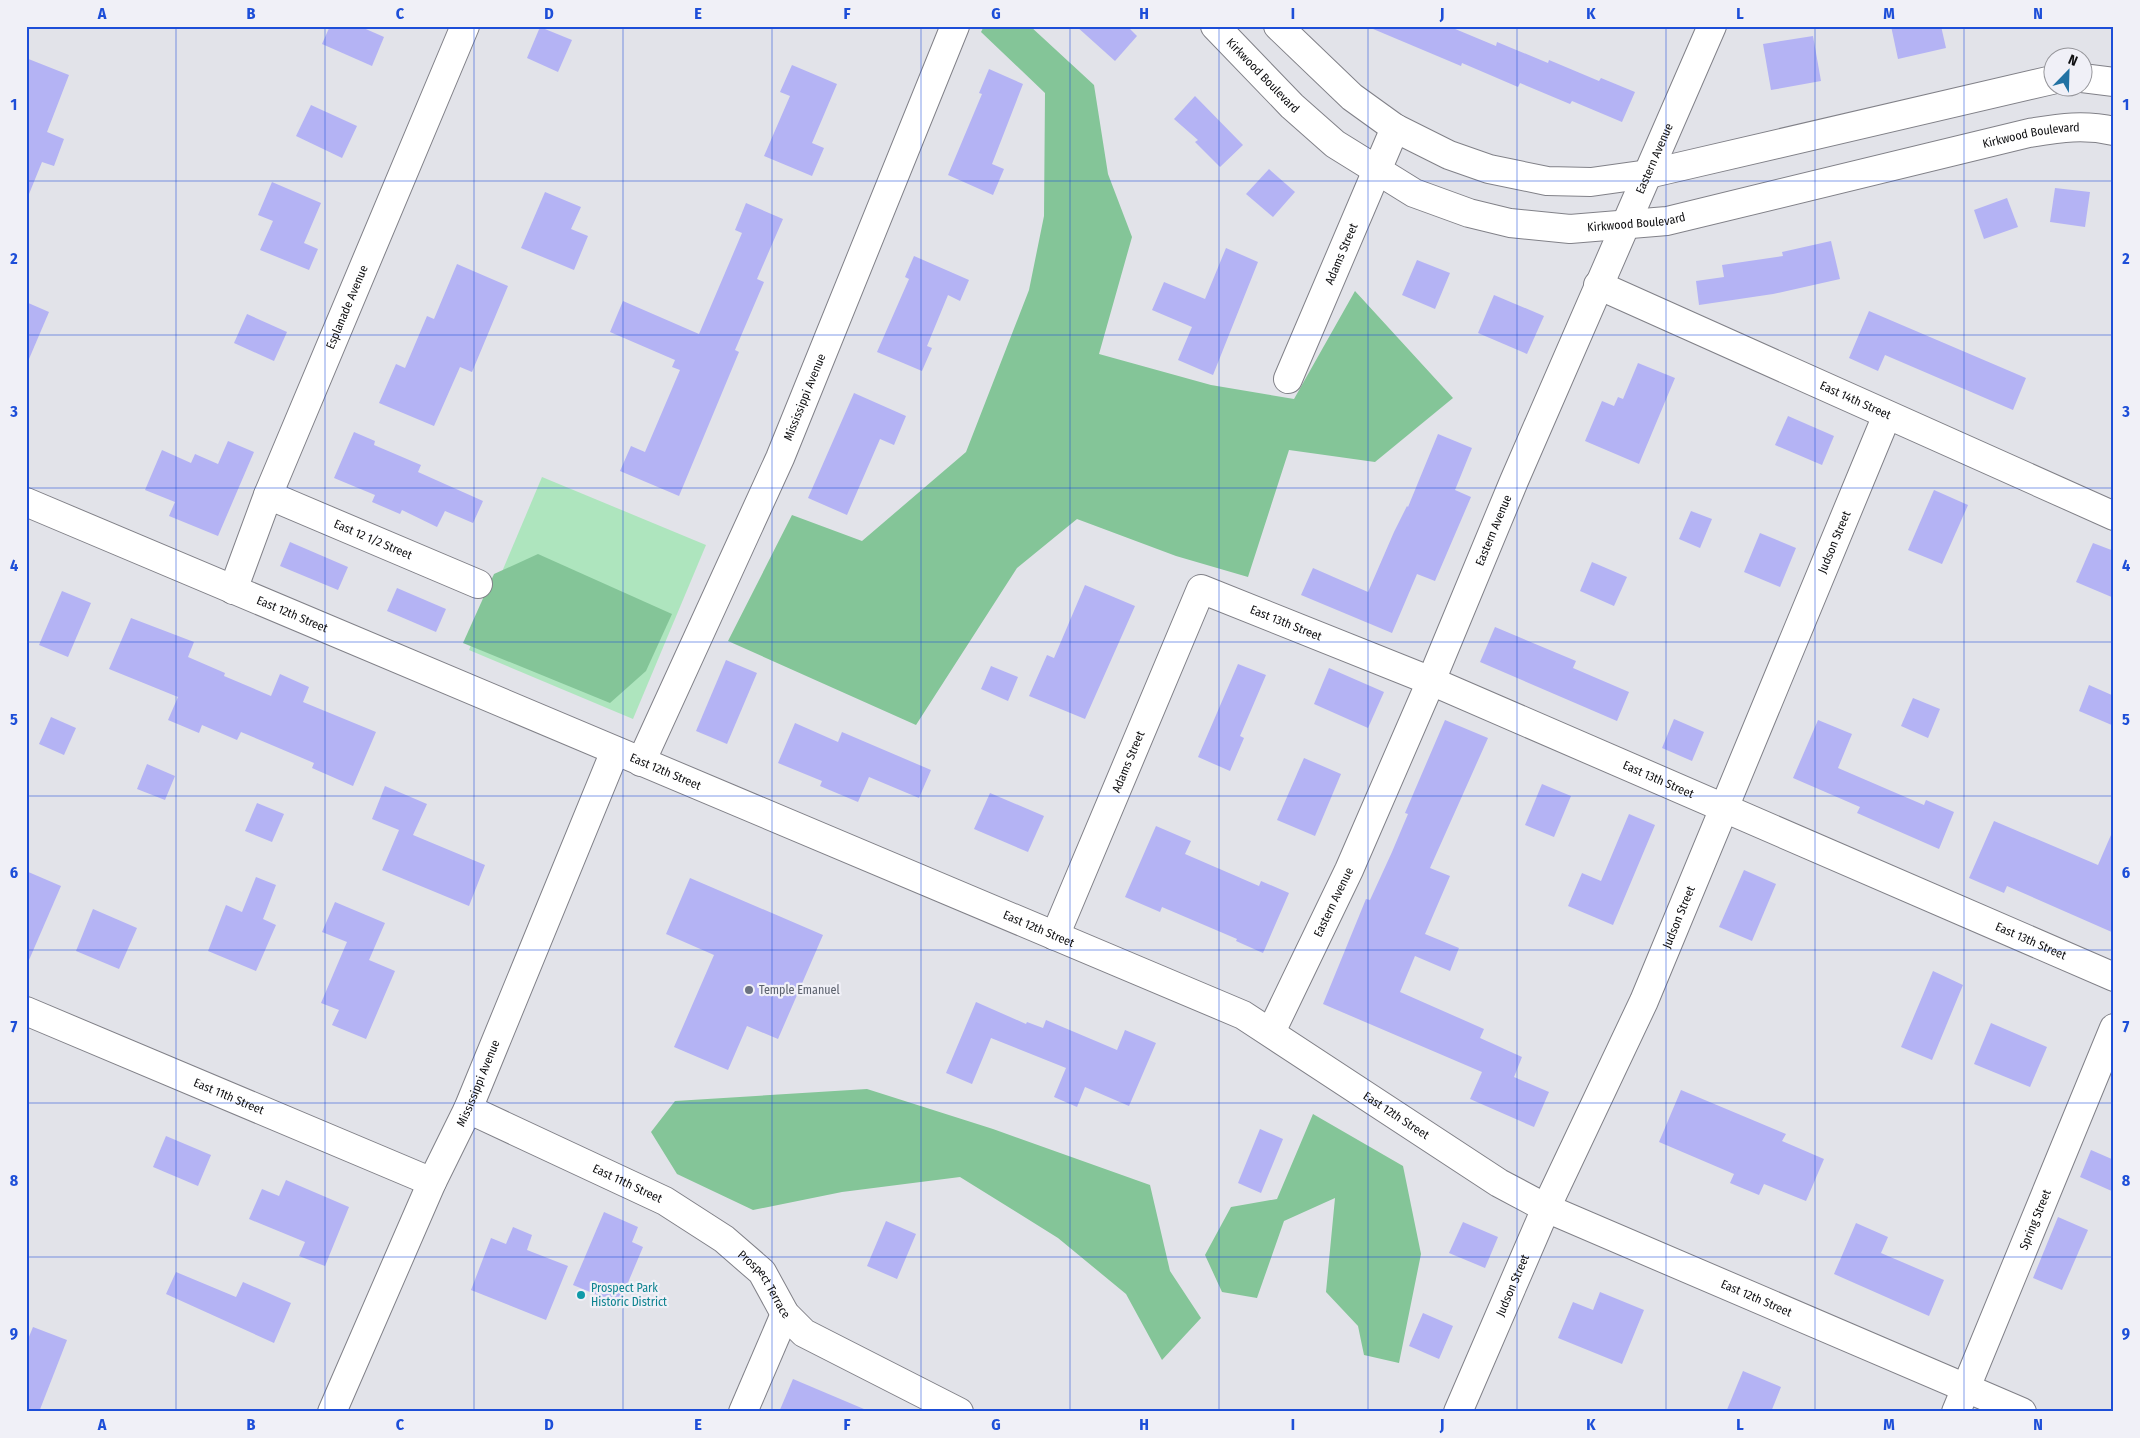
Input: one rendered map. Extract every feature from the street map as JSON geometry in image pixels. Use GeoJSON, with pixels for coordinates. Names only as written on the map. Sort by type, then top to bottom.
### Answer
{"type":"FeatureCollection","features":[{"type":"Feature","properties":{"kind":"street","name":"Esplanade Avenue"},"geometry":{"type":"LineString","coordinates":[[233,590],[268,495],[465,26]]}},
{"type":"Feature","properties":{"kind":"street","name":"Mississippi Avenue"},"geometry":{"type":"LineString","coordinates":[[641,762],[780,458],[955,26]]}},
{"type":"Feature","properties":{"kind":"street","name":"Kirkwood Boulevard"},"geometry":{"type":"LineString","coordinates":[[1215,26],[1292,106],[1335,144],[1414,192],[1469,213],[1510,223],[1570,229],[1667,221],[2038,132],[2091,126],[2114,131]]}},
{"type":"Feature","properties":{"kind":"street"},"geometry":{"type":"LineString","coordinates":[[1278,26],[1352,97],[1395,128],[1449,154],[1489,169],[1547,182],[1591,182],[1648,174],[2042,82]]}},
{"type":"Feature","properties":{"kind":"street","name":"Eastern Avenue"},"geometry":{"type":"LineString","coordinates":[[1271,1032],[1349,870],[1598,285],[1712,26]]}},
{"type":"Feature","properties":{"kind":"street"},"geometry":{"type":"LineString","coordinates":[[2092,79],[2114,82]]}},
{"type":"Feature","properties":{"kind":"street","name":"Adams Street"},"geometry":{"type":"LineString","coordinates":[[1288,380],[1395,128]]}},
{"type":"Feature","properties":{"kind":"street","name":"East 14th Street"},"geometry":{"type":"LineString","coordinates":[[1598,285],[2114,516]]}},
{"type":"Feature","properties":{"kind":"street","name":"Judson Street"},"geometry":{"type":"LineString","coordinates":[[1458,1412],[1546,1208],[1644,1001],[1887,415]]}},
{"type":"Feature","properties":{"kind":"street","name":"East 12 1/2 Street"},"geometry":{"type":"LineString","coordinates":[[268,495],[478,584]]}},
{"type":"Feature","properties":{"kind":"street","name":"East 12th Street"},"geometry":{"type":"LineString","coordinates":[[26,502],[1243,1015],[1499,1183],[1546,1208],[1961,1400],[2022,1412]]}},
{"type":"Feature","properties":{"kind":"street","name":"Adams Street"},"geometry":{"type":"LineString","coordinates":[[1055,936],[1200,588]]}},
{"type":"Feature","properties":{"kind":"street","name":"East 13th Street"},"geometry":{"type":"LineString","coordinates":[[1200,588],[1431,681],[2114,977]]}},
{"type":"Feature","properties":{"kind":"street","name":"Mississippi Avenue"},"geometry":{"type":"LineString","coordinates":[[332,1412],[432,1182],[468,1109],[615,751]]}},
{"type":"Feature","properties":{"kind":"street","name":"East 11th Street"},"geometry":{"type":"LineString","coordinates":[[26,1011],[432,1182]]}},
{"type":"Feature","properties":{"kind":"street","name":"Spring Street"},"geometry":{"type":"LineString","coordinates":[[1961,1400],[2114,1028]]}},
{"type":"Feature","properties":{"kind":"street","name":"East 11th Street"},"geometry":{"type":"LineString","coordinates":[[468,1109],[665,1201],[729,1243]]}},
{"type":"Feature","properties":{"kind":"street","name":"Prospect Terrace"},"geometry":{"type":"LineString","coordinates":[[729,1243],[762,1272],[785,1314],[743,1412]]}},
{"type":"Feature","properties":{"kind":"street"},"geometry":{"type":"LineString","coordinates":[[785,1314],[804,1332],[959,1412]]}},
{"type":"Feature","properties":{"kind":"green space"},"geometry":{"type":"Polygon","coordinates":[[[984,26],[1030,26],[1094,85],[1108,174],[1132,237],[1099,354],[1211,385],[1294,399],[1355,291],[1453,398],[1375,462],[1289,450],[1248,577],[1176,556],[1077,519],[1017,568],[916,725],[728,641],[792,515],[862,541],[966,452],[1029,290],[1044,216],[1045,93],[981,32],[984,26]]]}},
{"type":"Feature","properties":{"kind":"green space"},"geometry":{"type":"Polygon","coordinates":[[[542,477],[706,545],[633,719],[469,650],[542,477]]]}},
{"type":"Feature","properties":{"kind":"green space"},"geometry":{"type":"Polygon","coordinates":[[[538,554],[672,614],[646,671],[610,703],[463,643],[494,574],[538,554]]]}},
{"type":"Feature","properties":{"kind":"green space"},"geometry":{"type":"Polygon","coordinates":[[[867,1089],[993,1129],[1150,1185],[1170,1271],[1201,1318],[1162,1360],[1126,1294],[1058,1238],[960,1177],[842,1192],[753,1210],[677,1174],[651,1132],[675,1101],[867,1089]]]}},
{"type":"Feature","properties":{"kind":"green space"},"geometry":{"type":"Polygon","coordinates":[[[1313,1114],[1403,1166],[1421,1254],[1399,1363],[1364,1355],[1358,1326],[1326,1292],[1335,1198],[1284,1221],[1257,1298],[1222,1292],[1205,1255],[1231,1207],[1277,1199],[1313,1114]]]}},
{"type":"Feature","properties":{"kind":"building"},"geometry":{"type":"Polygon","coordinates":[[[330,26],[359,26],[384,37],[372,66],[322,44],[330,26]]]}},
{"type":"Feature","properties":{"kind":"building"},"geometry":{"type":"Polygon","coordinates":[[[1076,26],[1127,26],[1137,36],[1115,61],[1076,26]]]}},
{"type":"Feature","properties":{"kind":"building"},"geometry":{"type":"Polygon","coordinates":[[[1366,26],[1448,26],[1496,46],[1497,42],[1548,63],[1549,60],[1599,81],[1601,78],[1635,92],[1622,122],[1572,101],[1570,104],[1520,83],[1518,87],[1462,63],[1461,66],[1366,26]]]}},
{"type":"Feature","properties":{"kind":"building"},"geometry":{"type":"Polygon","coordinates":[[[1891,26],[1941,26],[1946,48],[1898,59],[1891,26]]]}},
{"type":"Feature","properties":{"kind":"building"},"geometry":{"type":"Polygon","coordinates":[[[540,27],[572,40],[558,72],[527,58],[540,27]]]}},
{"type":"Feature","properties":{"kind":"building"},"geometry":{"type":"Polygon","coordinates":[[[1813,36],[1821,81],[1771,90],[1763,44],[1813,36]]]}},
{"type":"Feature","properties":{"kind":"building"},"geometry":{"type":"Polygon","coordinates":[[[26,58],[69,75],[47,132],[64,139],[54,166],[42,162],[27,199],[26,58]]]}},
{"type":"Feature","properties":{"kind":"building"},"geometry":{"type":"Polygon","coordinates":[[[792,65],[837,84],[812,143],[824,148],[812,176],[764,156],[790,96],[780,92],[792,65]]]}},
{"type":"Feature","properties":{"kind":"building"},"geometry":{"type":"Polygon","coordinates":[[[989,69],[1023,84],[992,164],[1004,169],[993,195],[948,175],[982,94],[979,93],[989,69]]]}},
{"type":"Feature","properties":{"kind":"building"},"geometry":{"type":"Polygon","coordinates":[[[1195,96],[1243,145],[1220,167],[1195,142],[1198,140],[1174,119],[1195,96]]]}},
{"type":"Feature","properties":{"kind":"building"},"geometry":{"type":"Polygon","coordinates":[[[311,105],[357,126],[342,158],[296,136],[311,105]]]}},
{"type":"Feature","properties":{"kind":"building"},"geometry":{"type":"Polygon","coordinates":[[[1269,169],[1295,192],[1273,217],[1246,194],[1269,169]]]}},
{"type":"Feature","properties":{"kind":"building"},"geometry":{"type":"Polygon","coordinates":[[[272,182],[321,203],[304,243],[318,249],[309,270],[260,250],[273,221],[258,215],[272,182]]]}},
{"type":"Feature","properties":{"kind":"building"},"geometry":{"type":"Polygon","coordinates":[[[2055,188],[2090,192],[2085,227],[2050,222],[2055,188]]]}},
{"type":"Feature","properties":{"kind":"building"},"geometry":{"type":"Polygon","coordinates":[[[545,192],[581,207],[571,229],[588,236],[574,270],[521,248],[545,192]]]}},
{"type":"Feature","properties":{"kind":"building"},"geometry":{"type":"Polygon","coordinates":[[[2007,198],[2018,227],[1984,239],[1974,210],[2007,198]]]}},
{"type":"Feature","properties":{"kind":"building"},"geometry":{"type":"Polygon","coordinates":[[[746,203],[783,219],[757,279],[764,282],[735,350],[739,352],[679,496],[620,471],[631,446],[645,452],[680,370],[672,367],[675,360],[610,332],[623,301],[699,334],[742,233],[735,230],[746,203]]]}},
{"type":"Feature","properties":{"kind":"building"},"geometry":{"type":"Polygon","coordinates":[[[1831,241],[1840,279],[1773,294],[1699,305],[1696,281],[1724,277],[1722,265],[1783,256],[1782,252],[1831,241]]]}},
{"type":"Feature","properties":{"kind":"building"},"geometry":{"type":"Polygon","coordinates":[[[1226,248],[1258,262],[1213,375],[1178,360],[1192,327],[1152,310],[1164,282],[1205,299],[1226,248]]]}},
{"type":"Feature","properties":{"kind":"building"},"geometry":{"type":"Polygon","coordinates":[[[914,256],[969,280],[960,301],[948,295],[927,346],[932,348],[922,371],[877,352],[909,279],[905,277],[914,256]]]}},
{"type":"Feature","properties":{"kind":"building"},"geometry":{"type":"Polygon","coordinates":[[[1417,260],[1450,273],[1435,309],[1402,295],[1417,260]]]}},
{"type":"Feature","properties":{"kind":"building"},"geometry":{"type":"Polygon","coordinates":[[[457,264],[508,286],[472,372],[460,367],[434,426],[379,403],[396,364],[405,368],[427,316],[434,319],[457,264]]]}},
{"type":"Feature","properties":{"kind":"building"},"geometry":{"type":"Polygon","coordinates":[[[1494,295],[1544,316],[1527,354],[1478,333],[1494,295]]]}},
{"type":"Feature","properties":{"kind":"building"},"geometry":{"type":"Polygon","coordinates":[[[26,302],[49,312],[26,366],[26,302]]]}},
{"type":"Feature","properties":{"kind":"building"},"geometry":{"type":"Polygon","coordinates":[[[1869,311],[2026,378],[2013,410],[1885,355],[1878,371],[1849,358],[1869,311]]]}},
{"type":"Feature","properties":{"kind":"building"},"geometry":{"type":"Polygon","coordinates":[[[247,314],[287,332],[274,361],[234,343],[247,314]]]}},
{"type":"Feature","properties":{"kind":"building"},"geometry":{"type":"Polygon","coordinates":[[[1638,363],[1675,378],[1639,464],[1585,441],[1602,401],[1614,406],[1618,397],[1623,399],[1638,363]]]}},
{"type":"Feature","properties":{"kind":"building"},"geometry":{"type":"Polygon","coordinates":[[[854,393],[906,416],[894,445],[880,439],[847,515],[808,498],[854,393]]]}},
{"type":"Feature","properties":{"kind":"building"},"geometry":{"type":"Polygon","coordinates":[[[1788,416],[1834,436],[1822,465],[1775,445],[1788,416]]]}},
{"type":"Feature","properties":{"kind":"building"},"geometry":{"type":"Polygon","coordinates":[[[354,432],[375,441],[374,445],[421,465],[418,472],[483,501],[473,523],[445,511],[437,527],[402,510],[400,514],[372,502],[375,495],[334,478],[354,432]]]}},
{"type":"Feature","properties":{"kind":"building"},"geometry":{"type":"Polygon","coordinates":[[[1438,434],[1472,448],[1455,490],[1471,497],[1435,581],[1417,574],[1392,633],[1301,595],[1313,568],[1368,592],[1394,532],[1408,507],[1438,434]]]}},
{"type":"Feature","properties":{"kind":"building"},"geometry":{"type":"Polygon","coordinates":[[[228,441],[254,452],[218,536],[169,516],[175,502],[145,490],[162,450],[191,463],[195,454],[218,464],[228,441]]]}},
{"type":"Feature","properties":{"kind":"building"},"geometry":{"type":"Polygon","coordinates":[[[1934,490],[1968,505],[1942,564],[1908,550],[1934,490]]]}},
{"type":"Feature","properties":{"kind":"building"},"geometry":{"type":"Polygon","coordinates":[[[1691,511],[1712,519],[1700,548],[1679,539],[1691,511]]]}},
{"type":"Feature","properties":{"kind":"building"},"geometry":{"type":"Polygon","coordinates":[[[1760,533],[1796,548],[1780,587],[1744,572],[1760,533]]]}},
{"type":"Feature","properties":{"kind":"building"},"geometry":{"type":"Polygon","coordinates":[[[290,542],[348,567],[338,590],[280,566],[290,542]]]}},
{"type":"Feature","properties":{"kind":"building"},"geometry":{"type":"Polygon","coordinates":[[[2093,543],[2114,551],[2114,598],[2076,582],[2093,543]]]}},
{"type":"Feature","properties":{"kind":"building"},"geometry":{"type":"Polygon","coordinates":[[[1592,562],[1627,577],[1614,606],[1580,591],[1592,562]]]}},
{"type":"Feature","properties":{"kind":"building"},"geometry":{"type":"Polygon","coordinates":[[[1085,585],[1135,606],[1085,719],[1029,696],[1047,655],[1054,658],[1085,585]]]}},
{"type":"Feature","properties":{"kind":"building"},"geometry":{"type":"Polygon","coordinates":[[[397,588],[446,609],[436,632],[387,611],[397,588]]]}},
{"type":"Feature","properties":{"kind":"building"},"geometry":{"type":"Polygon","coordinates":[[[62,591],[91,603],[68,657],[39,645],[62,591]]]}},
{"type":"Feature","properties":{"kind":"building"},"geometry":{"type":"Polygon","coordinates":[[[131,618],[194,642],[188,657],[225,673],[224,676],[271,696],[280,674],[309,687],[303,702],[376,732],[353,786],[312,768],[314,763],[241,732],[237,740],[202,725],[199,733],[168,720],[178,697],[109,669],[131,618]]]}},
{"type":"Feature","properties":{"kind":"building"},"geometry":{"type":"Polygon","coordinates":[[[1495,627],[1576,661],[1573,668],[1629,692],[1617,721],[1480,662],[1495,627]]]}},
{"type":"Feature","properties":{"kind":"building"},"geometry":{"type":"Polygon","coordinates":[[[726,660],[757,673],[727,744],[696,731],[726,660]]]}},
{"type":"Feature","properties":{"kind":"building"},"geometry":{"type":"Polygon","coordinates":[[[1238,664],[1266,675],[1240,736],[1244,738],[1230,771],[1198,757],[1238,664]]]}},
{"type":"Feature","properties":{"kind":"building"},"geometry":{"type":"Polygon","coordinates":[[[991,666],[1018,677],[1008,701],[981,689],[991,666]]]}},
{"type":"Feature","properties":{"kind":"building"},"geometry":{"type":"Polygon","coordinates":[[[1329,668],[1384,692],[1368,728],[1314,704],[1329,668]]]}},
{"type":"Feature","properties":{"kind":"building"},"geometry":{"type":"Polygon","coordinates":[[[2089,685],[2114,696],[2114,726],[2079,711],[2089,685]]]}},
{"type":"Feature","properties":{"kind":"building"},"geometry":{"type":"Polygon","coordinates":[[[1913,698],[1940,709],[1928,738],[1901,726],[1913,698]]]}},
{"type":"Feature","properties":{"kind":"building"},"geometry":{"type":"Polygon","coordinates":[[[51,717],[76,728],[64,755],[39,744],[51,717]]]}},
{"type":"Feature","properties":{"kind":"building"},"geometry":{"type":"Polygon","coordinates":[[[1674,719],[1704,732],[1692,761],[1662,748],[1674,719]]]}},
{"type":"Feature","properties":{"kind":"building"},"geometry":{"type":"Polygon","coordinates":[[[1445,720],[1488,738],[1430,868],[1450,876],[1425,934],[1459,948],[1450,971],[1415,956],[1400,992],[1484,1029],[1480,1038],[1522,1057],[1514,1077],[1549,1092],[1534,1127],[1470,1099],[1482,1072],[1323,1004],[1366,899],[1370,900],[1392,852],[1408,814],[1405,813],[1445,720]]]}},
{"type":"Feature","properties":{"kind":"building"},"geometry":{"type":"Polygon","coordinates":[[[1818,720],[1852,734],[1838,768],[1924,805],[1926,800],[1954,812],[1939,849],[1857,813],[1860,807],[1793,778],[1818,720]]]}},
{"type":"Feature","properties":{"kind":"building"},"geometry":{"type":"Polygon","coordinates":[[[795,723],[838,742],[842,732],[931,770],[919,798],[869,777],[858,802],[820,786],[822,781],[778,763],[795,723]]]}},
{"type":"Feature","properties":{"kind":"building"},"geometry":{"type":"Polygon","coordinates":[[[1304,758],[1341,774],[1315,836],[1277,820],[1304,758]]]}},
{"type":"Feature","properties":{"kind":"building"},"geometry":{"type":"Polygon","coordinates":[[[147,764],[175,776],[165,800],[137,789],[147,764]]]}},
{"type":"Feature","properties":{"kind":"building"},"geometry":{"type":"Polygon","coordinates":[[[1542,784],[1571,796],[1554,837],[1525,825],[1542,784]]]}},
{"type":"Feature","properties":{"kind":"building"},"geometry":{"type":"Polygon","coordinates":[[[385,786],[427,804],[413,835],[485,865],[469,906],[382,870],[399,830],[372,819],[385,786]]]}},
{"type":"Feature","properties":{"kind":"building"},"geometry":{"type":"Polygon","coordinates":[[[990,793],[1044,816],[1028,852],[974,829],[990,793]]]}},
{"type":"Feature","properties":{"kind":"building"},"geometry":{"type":"Polygon","coordinates":[[[257,803],[284,814],[272,842],[245,831],[257,803]]]}},
{"type":"Feature","properties":{"kind":"building"},"geometry":{"type":"Polygon","coordinates":[[[1629,814],[1655,825],[1613,925],[1568,906],[1582,873],[1601,881],[1629,814]]]}},
{"type":"Feature","properties":{"kind":"building"},"geometry":{"type":"Polygon","coordinates":[[[1994,821],[2098,865],[2114,828],[2114,933],[2007,886],[2004,893],[1969,878],[1994,821]]]}},
{"type":"Feature","properties":{"kind":"building"},"geometry":{"type":"Polygon","coordinates":[[[1156,826],[1191,841],[1185,854],[1259,886],[1261,881],[1289,893],[1263,953],[1236,941],[1237,939],[1162,907],[1160,912],[1125,897],[1156,826]]]}},
{"type":"Feature","properties":{"kind":"building"},"geometry":{"type":"Polygon","coordinates":[[[1744,870],[1776,884],[1752,941],[1719,927],[1744,870]]]}},
{"type":"Feature","properties":{"kind":"building"},"geometry":{"type":"Polygon","coordinates":[[[26,871],[61,886],[26,967],[26,871]]]}},
{"type":"Feature","properties":{"kind":"building"},"geometry":{"type":"Polygon","coordinates":[[[256,877],[276,885],[263,919],[276,925],[256,971],[208,951],[226,905],[242,912],[256,877]]]}},
{"type":"Feature","properties":{"kind":"building","name":"Temple Emanuel"},"geometry":{"type":"Polygon","coordinates":[[[690,878],[823,935],[778,1039],[747,1026],[728,1070],[674,1047],[714,955],[666,934],[690,878]]]}},
{"type":"Feature","properties":{"kind":"building"},"geometry":{"type":"Polygon","coordinates":[[[335,902],[385,923],[369,960],[395,971],[366,1039],[332,1025],[339,1010],[321,1003],[347,942],[322,932],[335,902]]]}},
{"type":"Feature","properties":{"kind":"building"},"geometry":{"type":"Polygon","coordinates":[[[93,909],[137,928],[119,969],[76,951],[93,909]]]}},
{"type":"Feature","properties":{"kind":"building"},"geometry":{"type":"Polygon","coordinates":[[[1933,971],[1963,985],[1932,1060],[1901,1047],[1933,971]]]}},
{"type":"Feature","properties":{"kind":"building"},"geometry":{"type":"Polygon","coordinates":[[[976,1002],[1026,1024],[1027,1022],[1043,1028],[1046,1020],[1117,1050],[1125,1030],[1156,1043],[1129,1106],[1085,1087],[1077,1107],[1054,1097],[1066,1068],[991,1038],[972,1084],[946,1073],[976,1002]]]}},
{"type":"Feature","properties":{"kind":"building"},"geometry":{"type":"Polygon","coordinates":[[[1991,1023],[2047,1047],[2030,1087],[1974,1064],[1991,1023]]]}},
{"type":"Feature","properties":{"kind":"building"},"geometry":{"type":"Polygon","coordinates":[[[1681,1090],[1786,1134],[1782,1141],[1824,1159],[1806,1201],[1764,1184],[1759,1195],[1730,1183],[1734,1174],[1659,1142],[1681,1090]]]}},
{"type":"Feature","properties":{"kind":"building"},"geometry":{"type":"Polygon","coordinates":[[[1260,1129],[1283,1139],[1261,1193],[1238,1183],[1260,1129]]]}},
{"type":"Feature","properties":{"kind":"building"},"geometry":{"type":"Polygon","coordinates":[[[166,1136],[211,1155],[198,1186],[153,1167],[166,1136]]]}},
{"type":"Feature","properties":{"kind":"building"},"geometry":{"type":"Polygon","coordinates":[[[2091,1150],[2114,1160],[2114,1192],[2080,1177],[2091,1150]]]}},
{"type":"Feature","properties":{"kind":"building"},"geometry":{"type":"Polygon","coordinates":[[[286,1180],[349,1207],[325,1266],[299,1256],[305,1242],[249,1219],[262,1189],[279,1196],[286,1180]]]}},
{"type":"Feature","properties":{"kind":"building"},"geometry":{"type":"Polygon","coordinates":[[[604,1212],[638,1227],[632,1242],[643,1247],[619,1304],[573,1285],[604,1212]]]}},
{"type":"Feature","properties":{"kind":"building"},"geometry":{"type":"Polygon","coordinates":[[[2058,1217],[2088,1230],[2062,1290],[2033,1278],[2058,1217]]]}},
{"type":"Feature","properties":{"kind":"building"},"geometry":{"type":"Polygon","coordinates":[[[886,1221],[916,1234],[897,1279],[867,1266],[886,1221]]]}},
{"type":"Feature","properties":{"kind":"building"},"geometry":{"type":"Polygon","coordinates":[[[1463,1222],[1498,1237],[1485,1268],[1449,1253],[1463,1222]]]}},
{"type":"Feature","properties":{"kind":"building"},"geometry":{"type":"Polygon","coordinates":[[[1856,1223],[1888,1237],[1881,1253],[1944,1280],[1929,1316],[1834,1274],[1856,1223]]]}},
{"type":"Feature","properties":{"kind":"building"},"geometry":{"type":"Polygon","coordinates":[[[513,1227],[532,1235],[527,1250],[568,1266],[546,1320],[471,1290],[491,1238],[506,1244],[513,1227]]]}},
{"type":"Feature","properties":{"kind":"building"},"geometry":{"type":"Polygon","coordinates":[[[176,1272],[236,1297],[243,1282],[291,1303],[274,1343],[166,1294],[176,1272]]]}},
{"type":"Feature","properties":{"kind":"building"},"geometry":{"type":"Polygon","coordinates":[[[1600,1292],[1644,1310],[1622,1364],[1558,1338],[1573,1302],[1593,1310],[1600,1292]]]}},
{"type":"Feature","properties":{"kind":"building"},"geometry":{"type":"Polygon","coordinates":[[[1423,1313],[1453,1326],[1439,1359],[1409,1346],[1423,1313]]]}},
{"type":"Feature","properties":{"kind":"building"},"geometry":{"type":"Polygon","coordinates":[[[33,1327],[67,1340],[39,1412],[26,1412],[26,1344],[33,1327]]]}},
{"type":"Feature","properties":{"kind":"building"},"geometry":{"type":"Polygon","coordinates":[[[1743,1371],[1781,1387],[1771,1412],[1726,1412],[1743,1371]]]}},
{"type":"Feature","properties":{"kind":"building"},"geometry":{"type":"Polygon","coordinates":[[[793,1379],[871,1412],[779,1412],[793,1379]]]}},
{"type":"Feature","properties":{"kind":"place","name":"Temple Emanuel"},"geometry":{"type":"Point","coordinates":[749,990]}},
{"type":"Feature","properties":{"kind":"place","name":"Prospect Park Historic District"},"geometry":{"type":"Point","coordinates":[581,1295]}}]}
